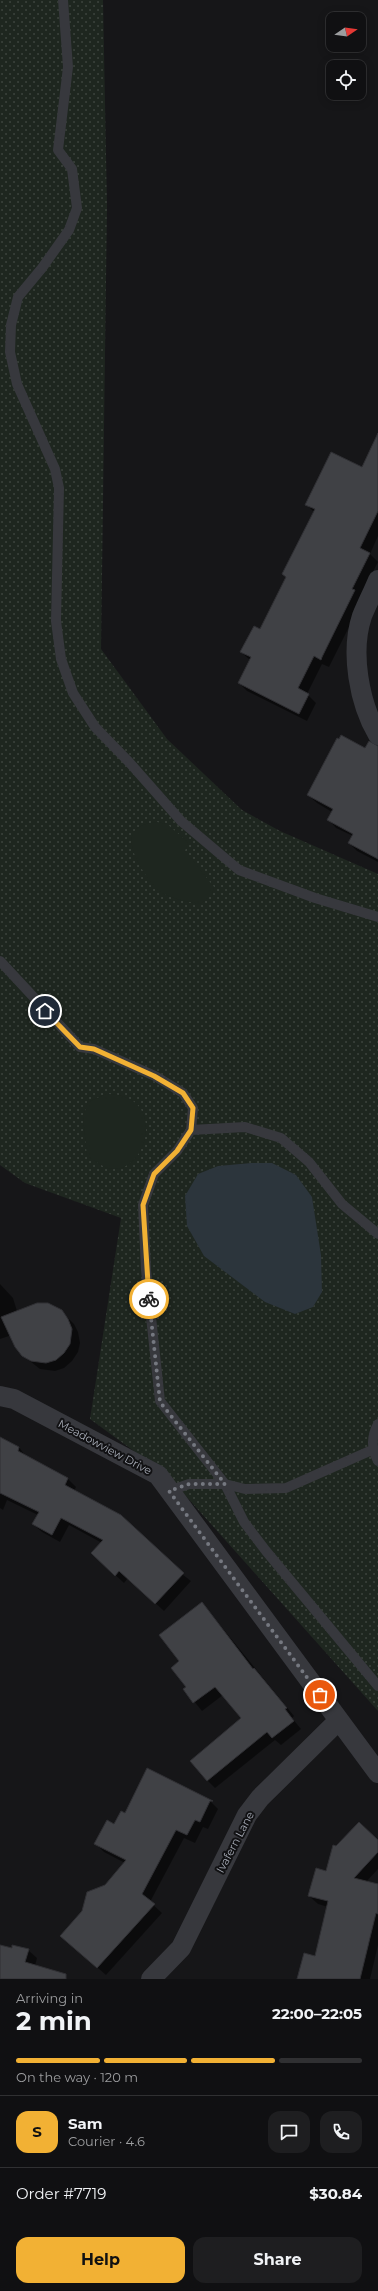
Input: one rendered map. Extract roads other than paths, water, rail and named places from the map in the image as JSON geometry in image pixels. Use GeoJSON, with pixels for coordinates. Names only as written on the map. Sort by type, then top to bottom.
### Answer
{"type":"FeatureCollection","features":[{"type":"Feature","properties":{"kind":"street"},"geometry":{"type":"LineString","coordinates":[[378,580],[362,618],[357,666],[360,686],[371,723],[378,735]]}},
{"type":"Feature","properties":{"kind":"street","name":"Meadowview Drive"},"geometry":{"type":"LineString","coordinates":[[0,1396],[14,1399],[158,1475],[378,1773]]}},
{"type":"Feature","properties":{"kind":"street","name":"Ivafern Lane"},"geometry":{"type":"LineString","coordinates":[[151,1979],[181,1948],[247,1815],[260,1798],[339,1720]]}},
{"type":"Feature","properties":{"kind":"lane"},"geometry":{"type":"LineString","coordinates":[[63,0],[68,67],[58,150],[72,169],[77,208],[69,230],[42,268],[18,297],[11,325],[10,352],[17,384],[55,470],[58,482],[56,621],[61,659],[73,693],[95,727],[129,762],[181,822],[239,870],[314,898],[378,917]]}},
{"type":"Feature","properties":{"kind":"lane"},"geometry":{"type":"LineString","coordinates":[[0,961],[80,1047],[94,1049],[154,1076],[183,1093],[193,1108],[191,1130],[177,1151],[154,1174],[143,1205],[147,1277],[160,1402],[225,1484],[244,1522],[266,1551],[378,1686]]}},
{"type":"Feature","properties":{"kind":"lane"},"geometry":{"type":"LineString","coordinates":[[191,1130],[245,1127],[281,1138],[309,1162],[342,1204],[378,1234]]}},
{"type":"Feature","properties":{"kind":"lane"},"geometry":{"type":"LineString","coordinates":[[378,1424],[374,1432],[372,1450],[378,1462]]}},
{"type":"Feature","properties":{"kind":"lane"},"geometry":{"type":"LineString","coordinates":[[169,1491],[189,1484],[225,1484],[245,1489],[286,1488],[372,1450]]}}]}
